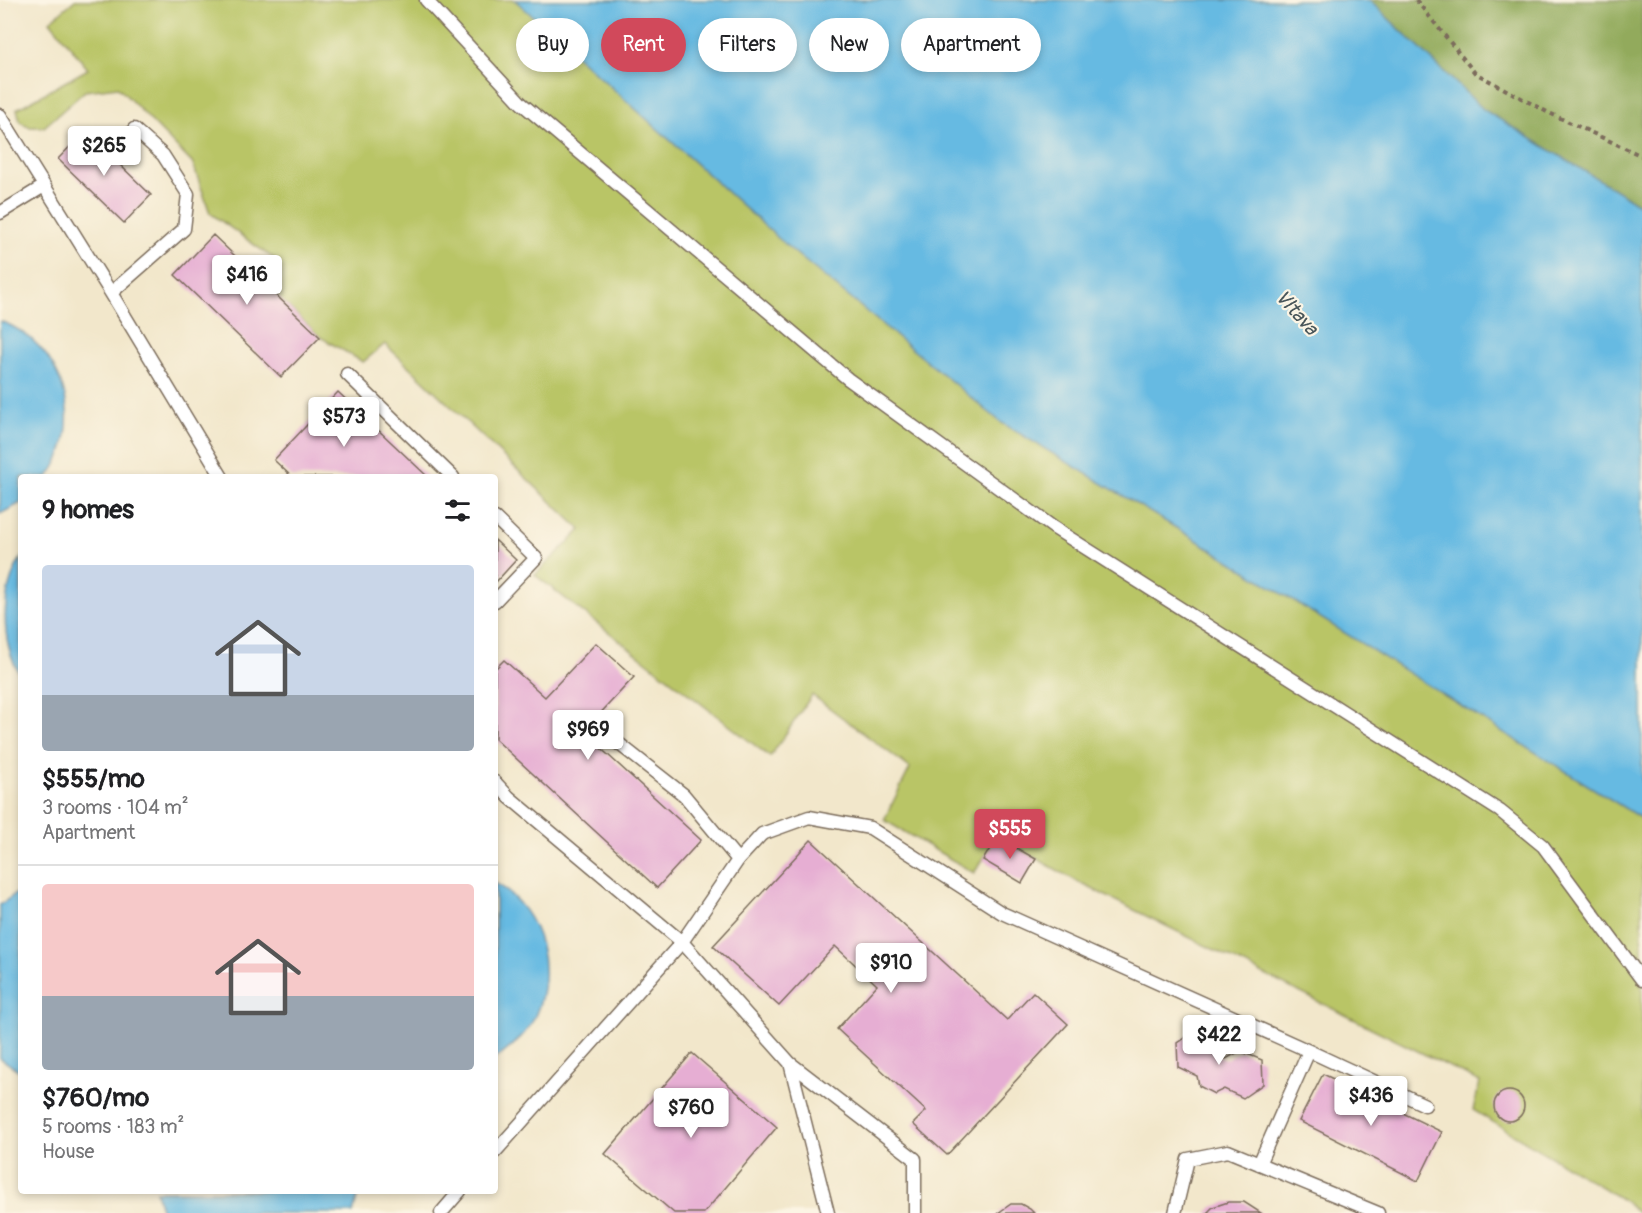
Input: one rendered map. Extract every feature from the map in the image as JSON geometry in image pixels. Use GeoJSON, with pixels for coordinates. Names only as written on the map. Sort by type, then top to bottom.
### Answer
{"type":"FeatureCollection","features":[{"type":"Feature","properties":{"kind":"lane"},"geometry":{"type":"LineString","coordinates":[[426,0],[521,103],[848,379],[1054,528],[1500,811],[1543,846],[1642,980]]}},
{"type":"Feature","properties":{"kind":"lane"},"geometry":{"type":"LineString","coordinates":[[0,115],[6,135],[44,186],[220,474]]}},
{"type":"Feature","properties":{"kind":"lane"},"geometry":{"type":"LineString","coordinates":[[111,293],[184,229],[188,194],[163,155],[134,129]]}},
{"type":"Feature","properties":{"kind":"lane"},"geometry":{"type":"LineString","coordinates":[[0,213],[44,186]]}},
{"type":"Feature","properties":{"kind":"lane"},"geometry":{"type":"LineString","coordinates":[[347,374],[450,474]]}},
{"type":"Feature","properties":{"kind":"lane"},"geometry":{"type":"LineString","coordinates":[[498,521],[536,558],[498,598]]}},
{"type":"Feature","properties":{"kind":"lane"},"geometry":{"type":"LineString","coordinates":[[604,732],[684,795],[738,860]]}},
{"type":"Feature","properties":{"kind":"lane"},"geometry":{"type":"LineString","coordinates":[[498,785],[682,942],[790,1063],[915,1159],[915,1213]]}},
{"type":"Feature","properties":{"kind":"lane"},"geometry":{"type":"LineString","coordinates":[[498,1149],[682,942],[738,860],[762,834],[809,817],[870,828],[1002,913],[1425,1105]]}},
{"type":"Feature","properties":{"kind":"lane"},"geometry":{"type":"LineString","coordinates":[[1259,1164],[1309,1051]]}},
{"type":"Feature","properties":{"kind":"lane"},"geometry":{"type":"LineString","coordinates":[[790,1063],[828,1213]]}},
{"type":"Feature","properties":{"kind":"lane"},"geometry":{"type":"LineString","coordinates":[[1175,1213],[1188,1159],[1228,1152],[1378,1213]]}},
{"type":"Feature","properties":{"kind":"lane"},"geometry":{"type":"LineString","coordinates":[[441,1213],[457,1194]]}},
{"type":"Feature","properties":{"kind":"path"},"geometry":{"type":"LineString","coordinates":[[1416,0],[1475,73],[1547,112],[1642,156]]}},
{"type":"Feature","properties":{"kind":"green space"},"geometry":{"type":"Polygon","coordinates":[[[75,0],[515,0],[535,18],[516,18],[516,72],[589,72],[589,67],[787,246],[1002,423],[1198,541],[1642,819],[1642,1213],[1473,1110],[1480,1082],[1082,884],[998,837],[974,873],[884,820],[910,768],[812,695],[770,757],[535,575],[581,530],[385,344],[363,362],[320,337],[258,278],[274,259],[210,213],[193,164],[118,87],[85,91],[44,127],[30,127],[20,122],[17,109],[88,69],[50,21],[75,0]]]}},
{"type":"Feature","properties":{"kind":"green space"},"geometry":{"type":"Polygon","coordinates":[[[1369,0],[1642,0],[1642,206],[1484,110],[1369,0]]]}},
{"type":"Feature","properties":{"kind":"water","name":"Vltava"},"geometry":{"type":"Polygon","coordinates":[[[515,0],[1369,0],[1484,110],[1642,206],[1642,819],[1198,541],[1002,423],[787,246],[589,67],[589,18],[535,18],[515,0]]]}},
{"type":"Feature","properties":{"kind":"water"},"geometry":{"type":"Polygon","coordinates":[[[0,321],[22,332],[40,347],[63,387],[67,410],[66,433],[60,456],[50,474],[18,474],[18,505],[0,514],[0,321]]]}},
{"type":"Feature","properties":{"kind":"water"},"geometry":{"type":"Polygon","coordinates":[[[18,564],[18,671],[9,648],[5,617],[9,586],[18,564]]]}},
{"type":"Feature","properties":{"kind":"water"},"geometry":{"type":"Polygon","coordinates":[[[498,885],[525,910],[535,927],[544,966],[544,986],[531,1024],[498,1057],[498,885]]]}},
{"type":"Feature","properties":{"kind":"water"},"geometry":{"type":"Polygon","coordinates":[[[18,892],[18,1070],[0,1058],[0,905],[18,892]]]}},
{"type":"Feature","properties":{"kind":"water"},"geometry":{"type":"Polygon","coordinates":[[[157,1194],[358,1194],[353,1213],[162,1213],[157,1194]]]}},
{"type":"Feature","properties":{"kind":"building"},"geometry":{"type":"Polygon","coordinates":[[[85,131],[151,195],[124,223],[58,159],[85,131]]]}},
{"type":"Feature","properties":{"kind":"building"},"geometry":{"type":"Polygon","coordinates":[[[213,235],[320,337],[281,377],[175,275],[213,235]]]}},
{"type":"Feature","properties":{"kind":"building"},"geometry":{"type":"Polygon","coordinates":[[[338,392],[425,474],[289,474],[274,460],[338,392]]]}},
{"type":"Feature","properties":{"kind":"building"},"geometry":{"type":"Polygon","coordinates":[[[498,543],[516,560],[498,580],[498,543]]]}},
{"type":"Feature","properties":{"kind":"building"},"geometry":{"type":"Polygon","coordinates":[[[596,643],[634,677],[583,732],[701,840],[657,888],[498,742],[498,666],[504,660],[545,697],[596,643]]]}},
{"type":"Feature","properties":{"kind":"building"},"geometry":{"type":"Polygon","coordinates":[[[997,837],[1036,859],[1022,883],[983,860],[997,837]]]}},
{"type":"Feature","properties":{"kind":"building"},"geometry":{"type":"Polygon","coordinates":[[[811,840],[1007,1020],[1033,992],[1068,1024],[947,1155],[913,1124],[926,1111],[837,1029],[877,985],[835,946],[779,1006],[713,946],[811,840]]]}},
{"type":"Feature","properties":{"kind":"building"},"geometry":{"type":"Polygon","coordinates":[[[1196,1030],[1218,1040],[1219,1056],[1226,1059],[1240,1051],[1262,1060],[1263,1084],[1243,1098],[1224,1089],[1214,1094],[1199,1086],[1197,1076],[1178,1067],[1177,1043],[1196,1030]]]}},
{"type":"Feature","properties":{"kind":"building"},"geometry":{"type":"Polygon","coordinates":[[[692,1053],[777,1127],[704,1213],[674,1213],[605,1154],[692,1053]]]}},
{"type":"Feature","properties":{"kind":"building"},"geometry":{"type":"Polygon","coordinates":[[[1323,1074],[1442,1132],[1418,1181],[1299,1121],[1323,1074]]]}},
{"type":"Feature","properties":{"kind":"building"},"geometry":{"type":"Polygon","coordinates":[[[1509,1091],[1520,1095],[1524,1106],[1520,1117],[1509,1121],[1498,1117],[1494,1106],[1498,1095],[1509,1091]]]}},
{"type":"Feature","properties":{"kind":"building"},"geometry":{"type":"Polygon","coordinates":[[[1228,1202],[1244,1202],[1261,1213],[1207,1213],[1213,1207],[1228,1202]]]}},
{"type":"Feature","properties":{"kind":"building"},"geometry":{"type":"Polygon","coordinates":[[[1011,1204],[1021,1204],[1034,1213],[998,1213],[1011,1204]]]}}]}
